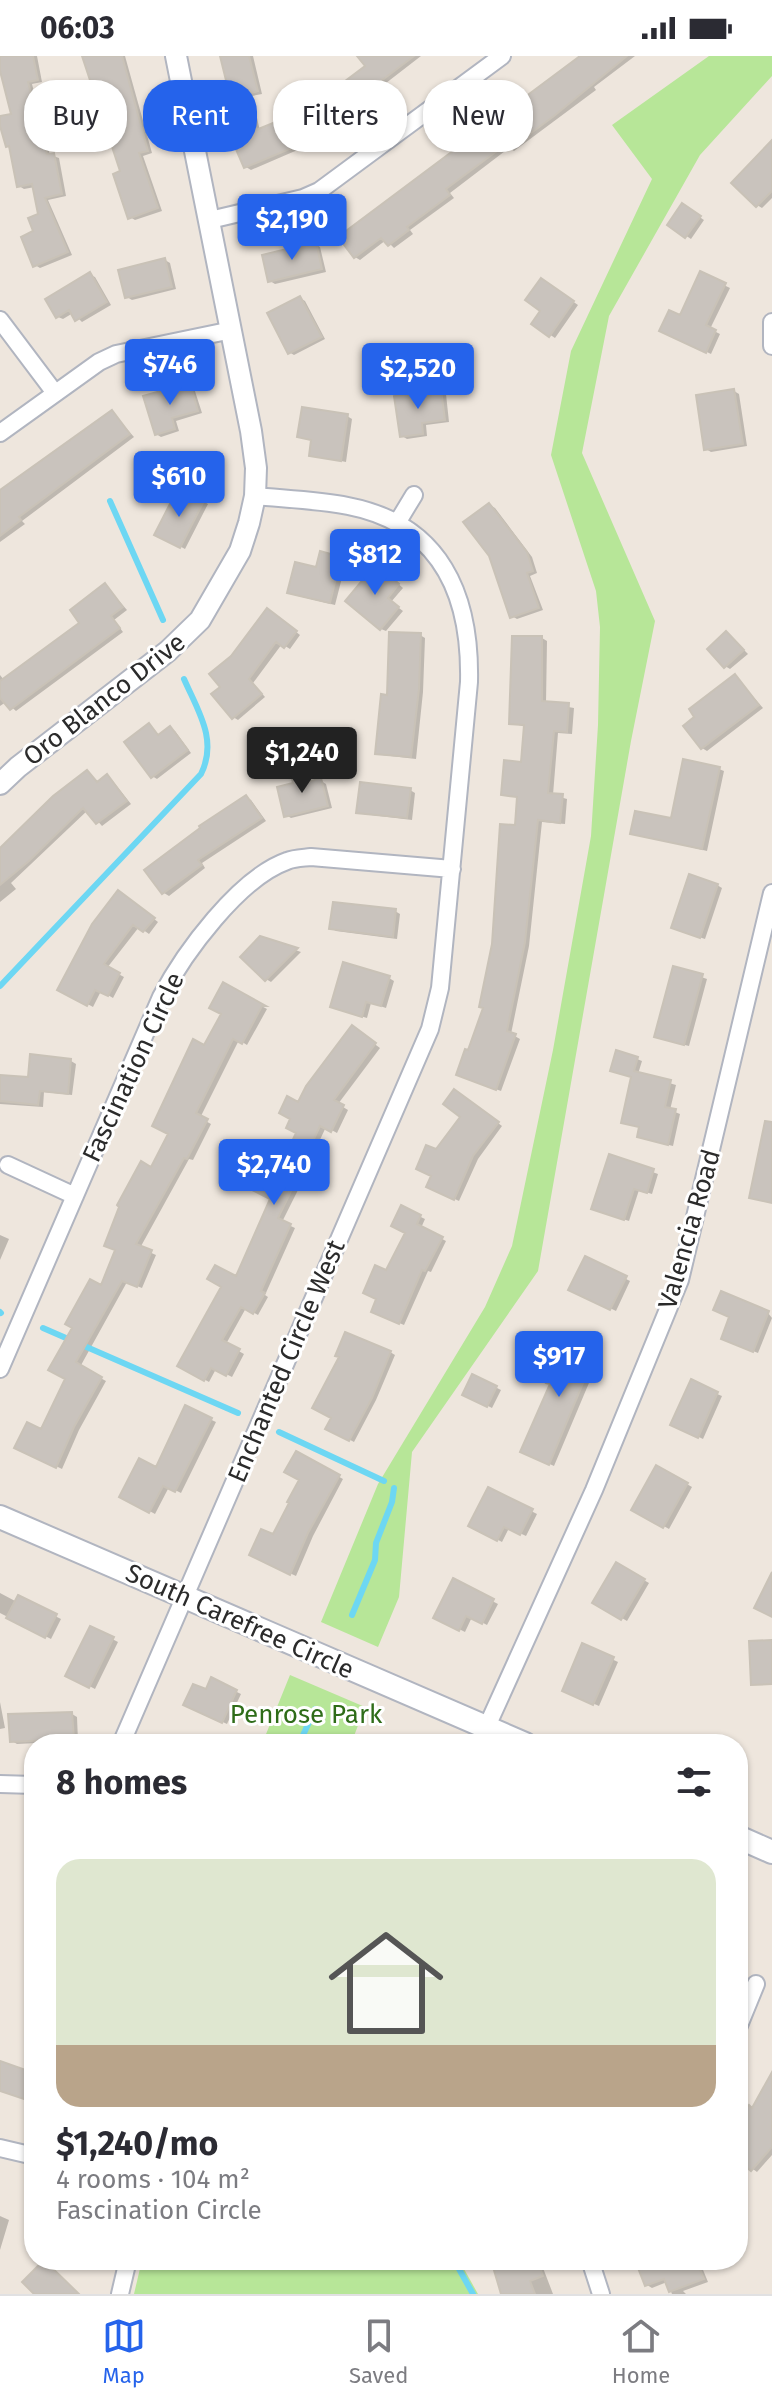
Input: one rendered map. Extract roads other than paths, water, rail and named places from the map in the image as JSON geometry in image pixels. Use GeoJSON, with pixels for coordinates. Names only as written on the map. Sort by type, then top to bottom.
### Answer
{"type":"FeatureCollection","features":[{"type":"Feature","properties":{"kind":"main road","name":"South Carefree Circle"},"geometry":{"type":"LineString","coordinates":[[0,1517],[185,1596],[479,1734]]}},
{"type":"Feature","properties":{"kind":"main road"},"geometry":{"type":"LineString","coordinates":[[748,1841],[772,1852]]}},
{"type":"Feature","properties":{"kind":"street","name":"Oro Blanco Drive"},"geometry":{"type":"LineString","coordinates":[[0,784],[168,651],[200,620],[240,551],[255,496],[253,443],[176,56]]}},
{"type":"Feature","properties":{"kind":"street"},"geometry":{"type":"LineString","coordinates":[[210,220],[303,198],[319,191],[502,56]]}},
{"type":"Feature","properties":{"kind":"street"},"geometry":{"type":"LineString","coordinates":[[0,320],[55,393]]}},
{"type":"Feature","properties":{"kind":"street"},"geometry":{"type":"LineString","coordinates":[[772,322],[772,346]]}},
{"type":"Feature","properties":{"kind":"street"},"geometry":{"type":"LineString","coordinates":[[0,433],[99,362],[116,354],[232,330]]}},
{"type":"Feature","properties":{"kind":"street"},"geometry":{"type":"LineString","coordinates":[[397,523],[414,495]]}},
{"type":"Feature","properties":{"kind":"street","name":"Enchanted Circle West"},"geometry":{"type":"LineString","coordinates":[[125,1734],[430,1029],[440,988],[469,682],[470,648],[466,619],[447,570],[415,536],[397,523],[348,506],[255,496]]}},
{"type":"Feature","properties":{"kind":"street","name":"Fascination Circle"},"geometry":{"type":"LineString","coordinates":[[0,1369],[173,974],[202,935],[246,886],[267,870],[289,860],[311,857],[452,869]]}},
{"type":"Feature","properties":{"kind":"street","name":"Valencia Road"},"geometry":{"type":"LineString","coordinates":[[484,1734],[594,1490],[680,1280],[772,893]]}},
{"type":"Feature","properties":{"kind":"street","name":"Fascination Circle"},"geometry":{"type":"LineString","coordinates":[[8,1165],[75,1196]]}},
{"type":"Feature","properties":{"kind":"street"},"geometry":{"type":"LineString","coordinates":[[0,1784],[24,1785]]}},
{"type":"Feature","properties":{"kind":"street"},"geometry":{"type":"LineString","coordinates":[[748,2004],[756,1984]]}},
{"type":"Feature","properties":{"kind":"street"},"geometry":{"type":"LineString","coordinates":[[0,2148],[24,2154]]}},
{"type":"Feature","properties":{"kind":"street"},"geometry":{"type":"LineString","coordinates":[[120,2294],[126,2270]]}},
{"type":"Feature","properties":{"kind":"street"},"geometry":{"type":"LineString","coordinates":[[593,2270],[601,2294]]}},
{"type":"Feature","properties":{"kind":"waterway"},"geometry":{"type":"LineString","coordinates":[[110,501],[163,620]]}},
{"type":"Feature","properties":{"kind":"waterway"},"geometry":{"type":"LineString","coordinates":[[0,986],[201,774],[206,761],[207,737],[184,679]]}},
{"type":"Feature","properties":{"kind":"waterway"},"geometry":{"type":"LineString","coordinates":[[43,1328],[238,1413]]}},
{"type":"Feature","properties":{"kind":"waterway"},"geometry":{"type":"LineString","coordinates":[[279,1432],[384,1481]]}},
{"type":"Feature","properties":{"kind":"waterway"},"geometry":{"type":"LineString","coordinates":[[352,1615],[375,1560],[376,1543],[392,1502],[394,1488]]}},
{"type":"Feature","properties":{"kind":"waterway"},"geometry":{"type":"LineString","coordinates":[[304,1734],[315,1709]]}},
{"type":"Feature","properties":{"kind":"waterway"},"geometry":{"type":"LineString","coordinates":[[460,2270],[473,2294]]}},
{"type":"Feature","properties":{"kind":"park label","name":"Penrose Park"},"geometry":{"type":"Point","coordinates":[306,1714]}}]}
